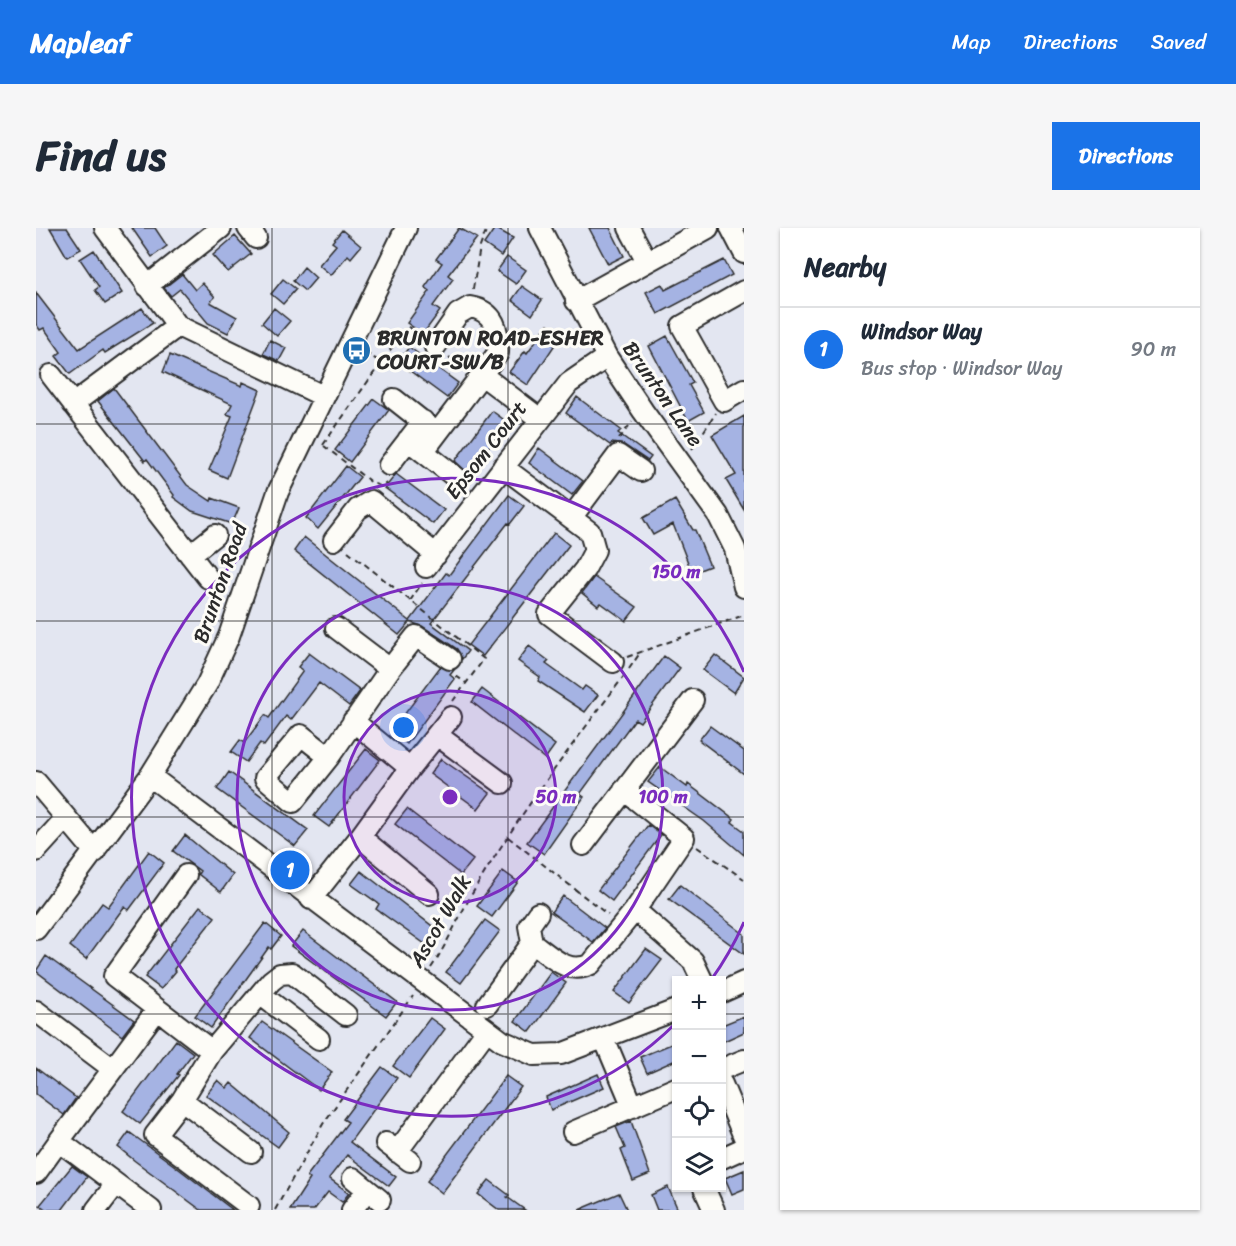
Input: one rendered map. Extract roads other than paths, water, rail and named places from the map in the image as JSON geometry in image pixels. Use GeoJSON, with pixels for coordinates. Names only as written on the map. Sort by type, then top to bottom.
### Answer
{"type":"FeatureCollection","features":[{"type":"Feature","properties":{"kind":"street"},"geometry":{"type":"LineString","coordinates":[[105,228],[178,326],[323,396]]}},
{"type":"Feature","properties":{"kind":"street"},"geometry":{"type":"LineString","coordinates":[[147,286],[221,228]]}},
{"type":"Feature","properties":{"kind":"street","name":"Brunton Road"},"geometry":{"type":"LineString","coordinates":[[36,929],[150,776],[192,711],[221,657],[278,492],[406,228]]}},
{"type":"Feature","properties":{"kind":"street","name":"Brunton Lane"},"geometry":{"type":"LineString","coordinates":[[540,228],[607,357],[718,515],[735,549],[744,587]]}},
{"type":"Feature","properties":{"kind":"street"},"geometry":{"type":"LineString","coordinates":[[629,228],[647,261]]}},
{"type":"Feature","properties":{"kind":"street"},"geometry":{"type":"LineString","coordinates":[[576,301],[708,228]]}},
{"type":"Feature","properties":{"kind":"street"},"geometry":{"type":"LineString","coordinates":[[731,228],[744,253]]}},
{"type":"Feature","properties":{"kind":"street"},"geometry":{"type":"LineString","coordinates":[[744,291],[682,327],[724,400],[744,389]]}},
{"type":"Feature","properties":{"kind":"street"},"geometry":{"type":"LineString","coordinates":[[389,465],[416,446],[430,427],[480,377],[498,353],[494,321],[483,309],[470,306],[458,314],[435,347]]}},
{"type":"Feature","properties":{"kind":"street"},"geometry":{"type":"LineString","coordinates":[[73,404],[178,326]]}},
{"type":"Feature","properties":{"kind":"street","name":"Epsom Court"},"geometry":{"type":"LineString","coordinates":[[334,540],[371,492],[431,561],[569,383],[607,357]]}},
{"type":"Feature","properties":{"kind":"street"},"geometry":{"type":"LineString","coordinates":[[51,375],[208,578]]}},
{"type":"Feature","properties":{"kind":"street"},"geometry":{"type":"LineString","coordinates":[[480,377],[540,419]]}},
{"type":"Feature","properties":{"kind":"street"},"geometry":{"type":"LineString","coordinates":[[394,399],[430,427]]}},
{"type":"Feature","properties":{"kind":"street"},"geometry":{"type":"LineString","coordinates":[[416,446],[458,479]]}},
{"type":"Feature","properties":{"kind":"street"},"geometry":{"type":"LineString","coordinates":[[571,518],[618,455],[641,471]]}},
{"type":"Feature","properties":{"kind":"street"},"geometry":{"type":"LineString","coordinates":[[503,467],[590,532],[594,550],[585,569],[549,614],[613,662]]}},
{"type":"Feature","properties":{"kind":"street"},"geometry":{"type":"LineString","coordinates":[[190,555],[215,535]]}},
{"type":"Feature","properties":{"kind":"street"},"geometry":{"type":"LineString","coordinates":[[336,628],[390,669]]}},
{"type":"Feature","properties":{"kind":"street"},"geometry":{"type":"LineString","coordinates":[[329,757],[301,735],[265,778],[293,802],[329,757],[390,669],[416,636],[450,659]]}},
{"type":"Feature","properties":{"kind":"street"},"geometry":{"type":"LineString","coordinates":[[583,844],[693,700]]}},
{"type":"Feature","properties":{"kind":"street"},"geometry":{"type":"LineString","coordinates":[[311,899],[410,768],[452,717]]}},
{"type":"Feature","properties":{"kind":"street"},"geometry":{"type":"LineString","coordinates":[[353,721],[410,768]]}},
{"type":"Feature","properties":{"kind":"street"},"geometry":{"type":"LineString","coordinates":[[437,735],[502,783]]}},
{"type":"Feature","properties":{"kind":"street"},"geometry":{"type":"LineString","coordinates":[[150,776],[501,1041],[534,1055],[561,1054],[672,1012]]}},
{"type":"Feature","properties":{"kind":"street"},"geometry":{"type":"LineString","coordinates":[[36,782],[95,852]]}},
{"type":"Feature","properties":{"kind":"street"},"geometry":{"type":"LineString","coordinates":[[538,913],[529,926],[532,943],[571,970],[581,969],[591,964],[635,910],[684,837],[624,790]]}},
{"type":"Feature","properties":{"kind":"street"},"geometry":{"type":"LineString","coordinates":[[36,851],[66,818]]}},
{"type":"Feature","properties":{"kind":"street"},"geometry":{"type":"LineString","coordinates":[[360,837],[429,894]]}},
{"type":"Feature","properties":{"kind":"street"},"geometry":{"type":"LineString","coordinates":[[186,875],[114,976],[156,1011],[212,1051]]}},
{"type":"Feature","properties":{"kind":"street"},"geometry":{"type":"LineString","coordinates":[[635,910],[693,961],[700,976]]}},
{"type":"Feature","properties":{"kind":"street"},"geometry":{"type":"LineString","coordinates":[[487,1005],[532,943]]}},
{"type":"Feature","properties":{"kind":"street"},"geometry":{"type":"LineString","coordinates":[[249,1206],[154,1135],[177,1107],[212,1051],[265,988],[280,974],[292,973],[346,1015]]}},
{"type":"Feature","properties":{"kind":"street"},"geometry":{"type":"LineString","coordinates":[[726,990],[744,982]]}},
{"type":"Feature","properties":{"kind":"street"},"geometry":{"type":"LineString","coordinates":[[265,988],[319,1039]]}},
{"type":"Feature","properties":{"kind":"street"},"geometry":{"type":"LineString","coordinates":[[36,1011],[113,1069]]}},
{"type":"Feature","properties":{"kind":"street"},"geometry":{"type":"LineString","coordinates":[[37,1170],[156,1011]]}},
{"type":"Feature","properties":{"kind":"street"},"geometry":{"type":"LineString","coordinates":[[397,1152],[486,1031]]}},
{"type":"Feature","properties":{"kind":"street"},"geometry":{"type":"LineString","coordinates":[[604,1038],[633,1107]]}},
{"type":"Feature","properties":{"kind":"street"},"geometry":{"type":"LineString","coordinates":[[726,1067],[744,1060]]}},
{"type":"Feature","properties":{"kind":"street"},"geometry":{"type":"LineString","coordinates":[[573,1132],[672,1090]]}},
{"type":"Feature","properties":{"kind":"street"},"geometry":{"type":"LineString","coordinates":[[726,1094],[744,1137]]}},
{"type":"Feature","properties":{"kind":"street"},"geometry":{"type":"LineString","coordinates":[[177,1107],[251,1152]]}},
{"type":"Feature","properties":{"kind":"street"},"geometry":{"type":"LineString","coordinates":[[59,1141],[151,1210]]}},
{"type":"Feature","properties":{"kind":"street"},"geometry":{"type":"LineString","coordinates":[[726,1156],[744,1148]]}},
{"type":"Feature","properties":{"kind":"street"},"geometry":{"type":"LineString","coordinates":[[96,1210],[116,1184]]}},
{"type":"Feature","properties":{"kind":"street"},"geometry":{"type":"LineString","coordinates":[[352,1210],[367,1189]]}},
{"type":"Feature","properties":{"kind":"street"},"geometry":{"type":"LineString","coordinates":[[706,1192],[714,1210]]}},
{"type":"Feature","properties":{"kind":"place","name":"BRUNTON ROAD-ESHER COURT-SW/B"},"geometry":{"type":"Point","coordinates":[356,350]}},
{"type":"Feature","properties":{"kind":"place","name":"Windsor Way"},"geometry":{"type":"Point","coordinates":[290,870]}}]}
